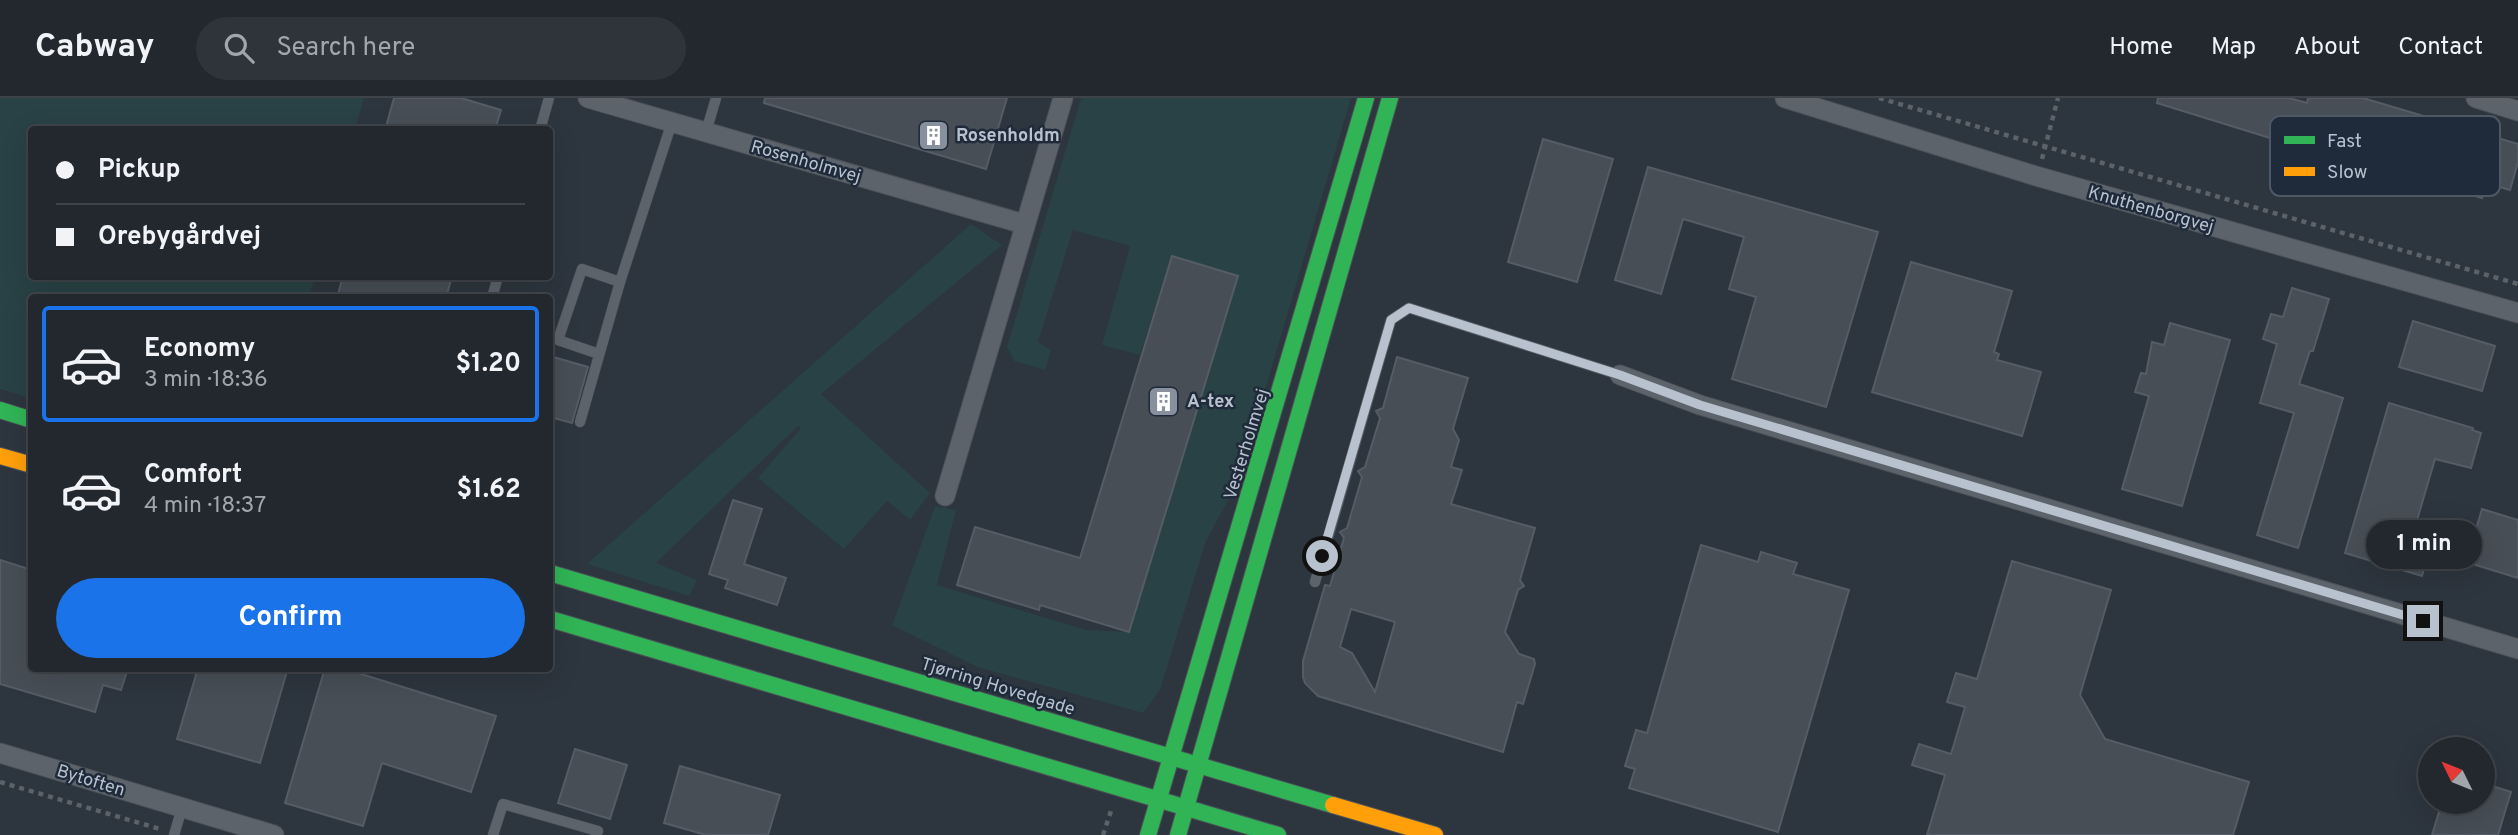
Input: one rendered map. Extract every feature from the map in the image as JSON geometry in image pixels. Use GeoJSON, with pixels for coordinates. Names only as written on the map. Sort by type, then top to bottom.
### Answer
{"type":"FeatureCollection","features":[{"type":"Feature","properties":{"kind":"main road","name":"Vesterholmvej"},"geometry":{"type":"LineString","coordinates":[[1148,835],[1320,263],[1366,98]]}},
{"type":"Feature","properties":{"kind":"main road"},"geometry":{"type":"LineString","coordinates":[[1178,835],[1390,98]]}},
{"type":"Feature","properties":{"kind":"main road"},"geometry":{"type":"LineString","coordinates":[[0,410],[28,419]]}},
{"type":"Feature","properties":{"kind":"main road"},"geometry":{"type":"LineString","coordinates":[[0,456],[28,464]]}},
{"type":"Feature","properties":{"kind":"main road","name":"Tjørring Hovedgade"},"geometry":{"type":"LineString","coordinates":[[553,574],[1435,835]]}},
{"type":"Feature","properties":{"kind":"main road"},"geometry":{"type":"LineString","coordinates":[[553,620],[1278,835]]}},
{"type":"Feature","properties":{"kind":"street","name":"Rosenholmvej"},"geometry":{"type":"LineString","coordinates":[[588,98],[1024,224]]}},
{"type":"Feature","properties":{"kind":"street"},"geometry":{"type":"LineString","coordinates":[[945,495],[1063,98]]}},
{"type":"Feature","properties":{"kind":"street","name":"Knuthenborgvej"},"geometry":{"type":"LineString","coordinates":[[1785,98],[2036,176],[2518,313]]}},
{"type":"Feature","properties":{"kind":"street"},"geometry":{"type":"LineString","coordinates":[[2476,98],[2518,111]]}},
{"type":"Feature","properties":{"kind":"street"},"geometry":{"type":"LineString","coordinates":[[1620,375],[1700,405],[2518,649]]}},
{"type":"Feature","properties":{"kind":"street","name":"Bytoften"},"geometry":{"type":"LineString","coordinates":[[0,753],[274,835]]}},
{"type":"Feature","properties":{"kind":"lane"},"geometry":{"type":"LineString","coordinates":[[541,126],[548,98]]}},
{"type":"Feature","properties":{"kind":"lane"},"geometry":{"type":"LineString","coordinates":[[706,132],[716,98]]}},
{"type":"Feature","properties":{"kind":"lane"},"geometry":{"type":"LineString","coordinates":[[580,422],[620,282],[672,122]]}},
{"type":"Feature","properties":{"kind":"lane"},"geometry":{"type":"LineString","coordinates":[[599,354],[558,340],[582,269],[620,282]]}},
{"type":"Feature","properties":{"kind":"lane"},"geometry":{"type":"LineString","coordinates":[[1315,582],[1391,320],[1409,308],[1620,375]]}},
{"type":"Feature","properties":{"kind":"lane"},"geometry":{"type":"LineString","coordinates":[[493,835],[503,804],[598,831],[596,835]]}},
{"type":"Feature","properties":{"kind":"lane"},"geometry":{"type":"LineString","coordinates":[[174,834],[182,808]]}},
{"type":"Feature","properties":{"kind":"path"},"geometry":{"type":"LineString","coordinates":[[1879,98],[2518,284]]}},
{"type":"Feature","properties":{"kind":"path"},"geometry":{"type":"LineString","coordinates":[[2036,176],[2058,98]]}},
{"type":"Feature","properties":{"kind":"path"},"geometry":{"type":"LineString","coordinates":[[0,782],[174,834]]}},
{"type":"Feature","properties":{"kind":"green space"},"geometry":{"type":"Polygon","coordinates":[[[0,98],[364,98],[356,126],[28,126],[28,280],[314,280],[310,294],[28,294],[28,397],[0,389],[0,98]]]}},
{"type":"Feature","properties":{"kind":"green space"},"geometry":{"type":"Polygon","coordinates":[[[1081,98],[1351,98],[1238,482],[1206,541],[1160,690],[1143,713],[977,667],[892,625],[935,506],[956,510],[937,585],[1086,630],[1129,632],[1238,276],[1172,256],[1140,355],[1102,345],[1130,246],[1073,230],[1038,342],[1051,350],[1045,370],[1014,361],[1007,347],[1081,98]]]}},
{"type":"Feature","properties":{"kind":"green space"},"geometry":{"type":"Polygon","coordinates":[[[971,224],[1002,245],[821,394],[930,493],[910,520],[887,501],[844,549],[758,478],[801,428],[798,426],[656,563],[697,580],[689,596],[587,564],[971,224]]]}},
{"type":"Feature","properties":{"kind":"building"},"geometry":{"type":"Polygon","coordinates":[[[394,98],[461,98],[501,110],[496,126],[386,126],[394,98]]]}},
{"type":"Feature","properties":{"kind":"building","name":"Rosenholdm"},"geometry":{"type":"Polygon","coordinates":[[[765,98],[1007,98],[986,169],[764,103],[765,98]]]}},
{"type":"Feature","properties":{"kind":"building"},"geometry":{"type":"Polygon","coordinates":[[[2158,98],[2289,98],[2307,103],[2308,98],[2363,98],[2424,116],[2270,116],[2270,138],[2157,103],[2158,98]]]}},
{"type":"Feature","properties":{"kind":"building"},"geometry":{"type":"Polygon","coordinates":[[[1543,139],[1613,159],[1577,282],[1508,262],[1543,139]]]}},
{"type":"Feature","properties":{"kind":"building"},"geometry":{"type":"Polygon","coordinates":[[[2500,139],[2518,144],[2518,162],[2510,190],[2500,187],[2500,139]]]}},
{"type":"Feature","properties":{"kind":"building"},"geometry":{"type":"Polygon","coordinates":[[[1648,167],[1878,232],[1826,407],[1732,379],[1756,297],[1729,289],[1744,237],[1683,219],[1661,294],[1615,280],[1648,167]]]}},
{"type":"Feature","properties":{"kind":"building","name":"A-tex"},"geometry":{"type":"Polygon","coordinates":[[[1172,256],[1238,276],[1129,632],[1040,605],[1039,610],[957,585],[975,527],[1080,558],[1172,256]]]}},
{"type":"Feature","properties":{"kind":"building"},"geometry":{"type":"Polygon","coordinates":[[[1911,262],[2012,291],[1994,352],[1999,354],[1997,360],[2041,372],[2022,436],[1872,392],[1911,262]]]}},
{"type":"Feature","properties":{"kind":"building"},"geometry":{"type":"Polygon","coordinates":[[[342,280],[451,280],[447,294],[338,294],[342,280]]]}},
{"type":"Feature","properties":{"kind":"building"},"geometry":{"type":"Polygon","coordinates":[[[2292,288],[2329,299],[2313,351],[2310,351],[2299,384],[2343,398],[2298,548],[2257,535],[2294,413],[2260,403],[2277,344],[2263,339],[2271,314],[2283,317],[2292,288]]]}},
{"type":"Feature","properties":{"kind":"building"},"geometry":{"type":"Polygon","coordinates":[[[2413,321],[2495,346],[2482,391],[2399,367],[2413,321]]]}},
{"type":"Feature","properties":{"kind":"building"},"geometry":{"type":"Polygon","coordinates":[[[2170,323],[2230,340],[2182,506],[2122,489],[2149,396],[2135,392],[2141,373],[2146,374],[2152,342],[2164,345],[2170,323]]]}},
{"type":"Feature","properties":{"kind":"building"},"geometry":{"type":"Polygon","coordinates":[[[553,357],[588,367],[572,423],[553,418],[553,357]]]}},
{"type":"Feature","properties":{"kind":"building"},"geometry":{"type":"Polygon","coordinates":[[[1397,357],[1468,378],[1453,429],[1459,440],[1451,467],[1462,470],[1451,504],[1535,528],[1520,580],[1524,586],[1518,590],[1505,632],[1519,654],[1534,659],[1535,664],[1523,704],[1517,702],[1503,752],[1318,696],[1305,683],[1303,661],[1325,585],[1330,586],[1344,538],[1340,532],[1347,528],[1362,477],[1358,471],[1365,467],[1380,418],[1376,411],[1383,408],[1397,357]],[[1351,609],[1340,647],[1352,653],[1375,692],[1395,622],[1351,609]]]}},
{"type":"Feature","properties":{"kind":"building"},"geometry":{"type":"Polygon","coordinates":[[[2389,403],[2473,428],[2472,430],[2481,433],[2471,468],[2435,459],[2415,527],[2434,533],[2422,576],[2345,553],[2389,403]]]}},
{"type":"Feature","properties":{"kind":"building"},"geometry":{"type":"Polygon","coordinates":[[[733,500],[762,509],[744,564],[786,578],[777,605],[725,588],[728,580],[709,574],[733,500]]]}},
{"type":"Feature","properties":{"kind":"building"},"geometry":{"type":"Polygon","coordinates":[[[2482,509],[2518,520],[2518,578],[2466,562],[2482,509]]]}},
{"type":"Feature","properties":{"kind":"building"},"geometry":{"type":"Polygon","coordinates":[[[1701,545],[1758,562],[1761,552],[1797,563],[1793,574],[1849,590],[1778,832],[1629,788],[1635,769],[1625,766],[1636,730],[1647,733],[1701,545]]]}},
{"type":"Feature","properties":{"kind":"building"},"geometry":{"type":"Polygon","coordinates":[[[0,560],[28,569],[28,672],[127,672],[121,690],[103,685],[95,712],[0,684],[0,560]]]}},
{"type":"Feature","properties":{"kind":"building"},"geometry":{"type":"Polygon","coordinates":[[[2012,561],[2111,590],[2080,695],[2105,739],[2249,782],[2233,835],[1927,835],[1945,775],[1912,765],[1919,744],[1951,754],[1965,707],[1947,702],[1956,673],[1977,679],[2012,561]]]}},
{"type":"Feature","properties":{"kind":"building"},"geometry":{"type":"Polygon","coordinates":[[[197,672],[287,672],[260,763],[177,739],[197,672]]]}},
{"type":"Feature","properties":{"kind":"building"},"geometry":{"type":"Polygon","coordinates":[[[324,672],[355,672],[496,716],[471,792],[382,763],[363,826],[285,803],[324,672]]]}},
{"type":"Feature","properties":{"kind":"building"},"geometry":{"type":"Polygon","coordinates":[[[575,749],[627,765],[610,819],[558,803],[575,749]]]}},
{"type":"Feature","properties":{"kind":"building"},"geometry":{"type":"Polygon","coordinates":[[[680,766],[780,795],[768,835],[706,835],[664,823],[680,766]]]}},
{"type":"Feature","properties":{"kind":"building"},"geometry":{"type":"Polygon","coordinates":[[[2496,787],[2511,792],[2498,835],[2432,835],[2438,814],[2496,814],[2496,787]]]}},
{"type":"Feature","properties":{"kind":"traffic: fast"},"geometry":{"type":"LineString","coordinates":[[1148,835],[1366,98]]}},
{"type":"Feature","properties":{"kind":"traffic: fast"},"geometry":{"type":"LineString","coordinates":[[1178,835],[1390,98]]}},
{"type":"Feature","properties":{"kind":"traffic: fast"},"geometry":{"type":"LineString","coordinates":[[0,410],[28,419]]}},
{"type":"Feature","properties":{"kind":"traffic: fast"},"geometry":{"type":"LineString","coordinates":[[553,574],[1333,805]]}},
{"type":"Feature","properties":{"kind":"traffic: fast"},"geometry":{"type":"LineString","coordinates":[[553,620],[1278,835]]}},
{"type":"Feature","properties":{"kind":"traffic: slow"},"geometry":{"type":"LineString","coordinates":[[0,456],[28,464]]}},
{"type":"Feature","properties":{"kind":"traffic: slow"},"geometry":{"type":"LineString","coordinates":[[1333,805],[1435,835]]}},
{"type":"Feature","properties":{"kind":"place","name":"Rosenholdm"},"geometry":{"type":"Point","coordinates":[933,135]}},
{"type":"Feature","properties":{"kind":"place","name":"A-tex"},"geometry":{"type":"Point","coordinates":[1164,401]}},
{"type":"Feature","properties":{"kind":"route"},"geometry":{"type":"LineString","coordinates":[[1322,556],[1391,320],[1409,308],[1620,375],[1700,405],[2423,621]]}}]}
